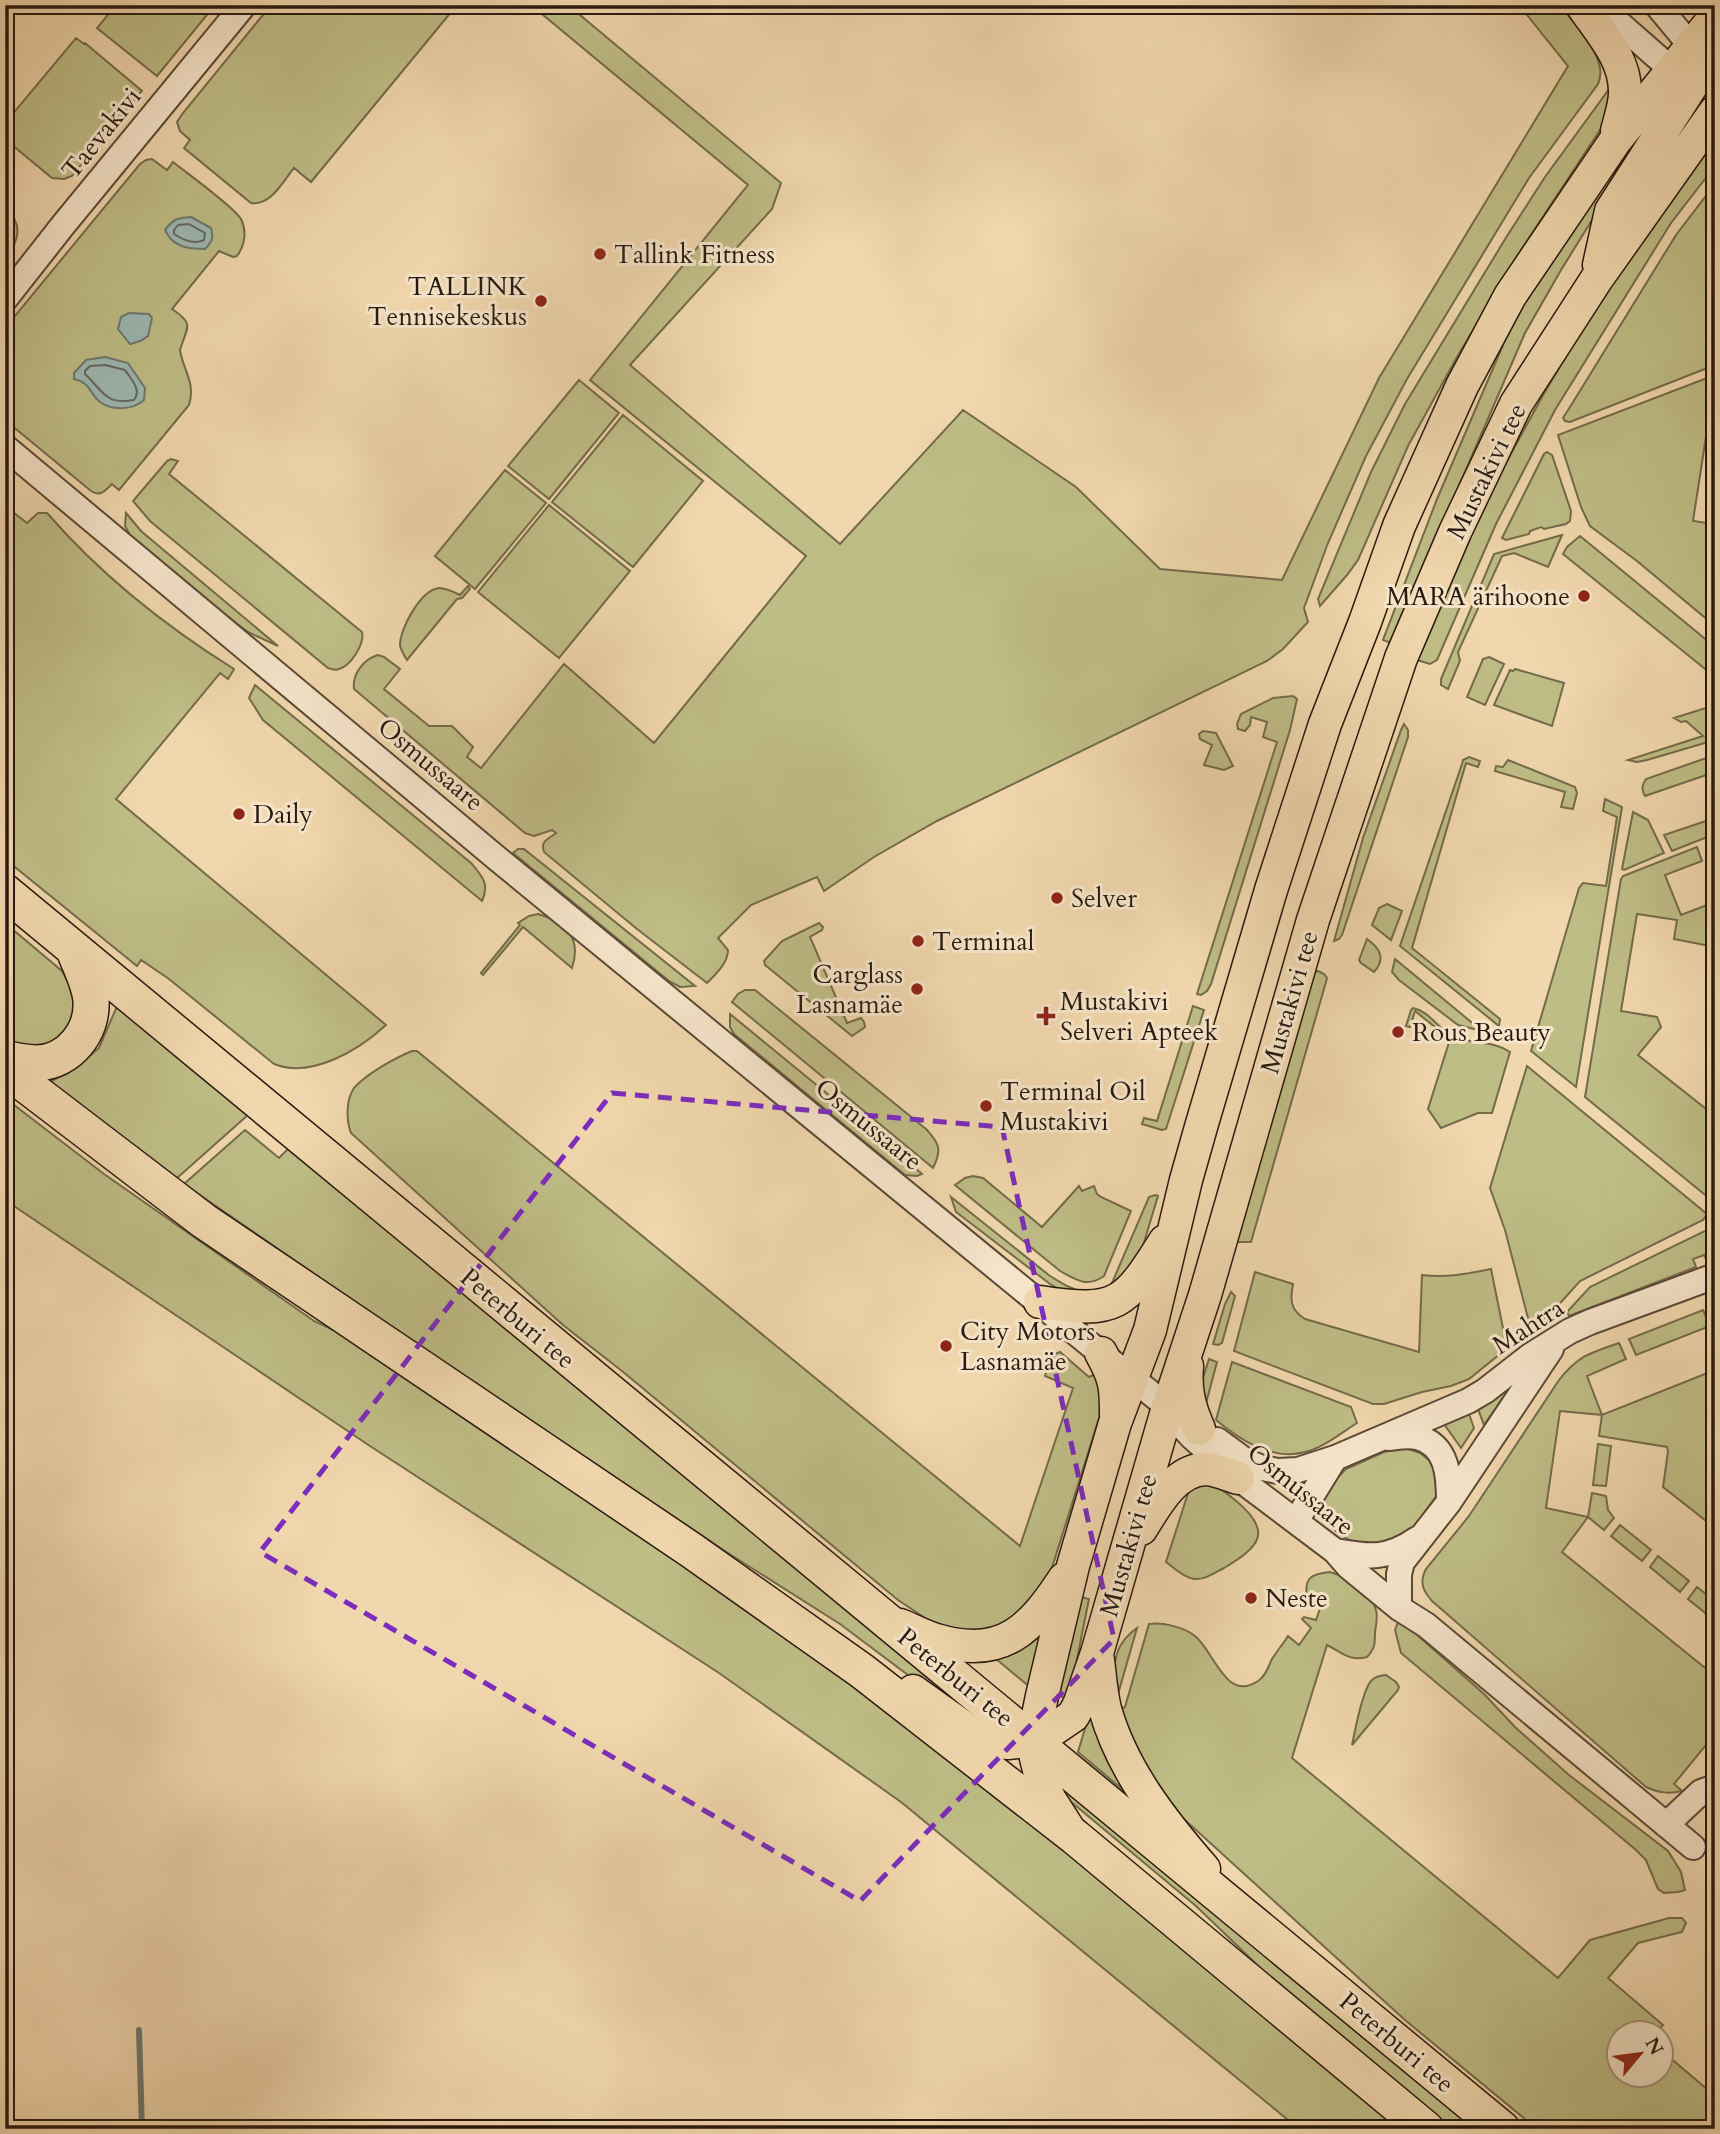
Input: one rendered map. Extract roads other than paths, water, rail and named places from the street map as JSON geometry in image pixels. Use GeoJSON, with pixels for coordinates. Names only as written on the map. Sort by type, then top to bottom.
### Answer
{"type":"FeatureCollection","features":[{"type":"Feature","properties":{"kind":"highway","name":"Peterburi tee"},"geometry":{"type":"LineString","coordinates":[[5,892],[1502,2129]]}},
{"type":"Feature","properties":{"kind":"highway"},"geometry":{"type":"LineString","coordinates":[[5,1058],[39,1063],[53,1060],[71,1050],[83,1037],[91,1019],[91,998],[73,948]]}},
{"type":"Feature","properties":{"kind":"highway","name":"Peterburi tee"},"geometry":{"type":"LineString","coordinates":[[5,1069],[204,1221],[691,1550],[862,1671],[1075,1837],[1426,2129]]}},
{"type":"Feature","properties":{"kind":"main road"},"geometry":{"type":"LineString","coordinates":[[1582,5],[1610,44],[1622,72],[1626,94],[1615,141]]}},
{"type":"Feature","properties":{"kind":"main road","name":"Mustakivi tee"},"geometry":{"type":"LineString","coordinates":[[1033,1740],[1073,1566],[1115,1423],[1150,1330],[1201,1127],[1270,890],[1325,724],[1399,526],[1462,386],[1510,296],[1615,141],[1694,66],[1715,17]]}},
{"type":"Feature","properties":{"kind":"main road"},"geometry":{"type":"LineString","coordinates":[[1596,280],[1611,211],[1694,66]]}},
{"type":"Feature","properties":{"kind":"main road","name":"Mustakivi tee"},"geometry":{"type":"LineString","coordinates":[[1248,1920],[1178,1839],[1147,1797],[1122,1754],[1105,1708],[1097,1653],[1155,1452],[1159,1406],[1189,1342],[1205,1294],[1313,920],[1401,658],[1455,532],[1516,404],[1596,280],[1715,112]]}},
{"type":"Feature","properties":{"kind":"main road"},"geometry":{"type":"LineString","coordinates":[[1040,1302],[1085,1307],[1110,1305],[1128,1294],[1176,1222]]}},
{"type":"Feature","properties":{"kind":"main road"},"geometry":{"type":"LineString","coordinates":[[1150,1330],[1151,1363],[1158,1388],[1159,1406]]}},
{"type":"Feature","properties":{"kind":"main road"},"geometry":{"type":"LineString","coordinates":[[1189,1342],[1185,1385],[1188,1402],[1199,1429]]}},
{"type":"Feature","properties":{"kind":"main road"},"geometry":{"type":"LineString","coordinates":[[1101,1353],[1113,1375],[1116,1390],[1115,1423]]}},
{"type":"Feature","properties":{"kind":"main road"},"geometry":{"type":"LineString","coordinates":[[1134,1378],[1159,1406]]}},
{"type":"Feature","properties":{"kind":"main road"},"geometry":{"type":"LineString","coordinates":[[1115,1423],[1132,1408],[1159,1406]]}},
{"type":"Feature","properties":{"kind":"main road"},"geometry":{"type":"LineString","coordinates":[[1126,1551],[1157,1503],[1178,1480],[1192,1472],[1206,1469],[1238,1478]]}},
{"type":"Feature","properties":{"kind":"main road"},"geometry":{"type":"LineString","coordinates":[[691,1550],[800,1611],[983,1741],[1008,1743],[1033,1740],[1061,1726],[1073,1716],[1079,1705],[1097,1653]]}},
{"type":"Feature","properties":{"kind":"main road"},"geometry":{"type":"LineString","coordinates":[[883,1617],[940,1641],[982,1647],[1003,1642],[1027,1627],[1051,1599],[1073,1566]]}},
{"type":"Feature","properties":{"kind":"main road","name":"Peterburi tee"},"geometry":{"type":"LineString","coordinates":[[1033,1740],[1042,1782],[1050,1800],[1075,1837]]}},
{"type":"Feature","properties":{"kind":"street","name":"Taevakivi"},"geometry":{"type":"LineString","coordinates":[[5,299],[244,5]]}},
{"type":"Feature","properties":{"kind":"street"},"geometry":{"type":"LineString","coordinates":[[1598,5],[1694,66]]}},
{"type":"Feature","properties":{"kind":"street"},"geometry":{"type":"LineString","coordinates":[[1657,5],[1694,66]]}},
{"type":"Feature","properties":{"kind":"street","name":"Osmussaare"},"geometry":{"type":"LineString","coordinates":[[5,447],[499,860],[1134,1378]]}},
{"type":"Feature","properties":{"kind":"street","name":"Mahtra"},"geometry":{"type":"LineString","coordinates":[[1380,1438],[1468,1401],[1530,1356],[1587,1323],[1715,1276]]}},
{"type":"Feature","properties":{"kind":"street"},"geometry":{"type":"LineString","coordinates":[[1399,1608],[1399,1574],[1402,1562],[1448,1502],[1557,1339]]}},
{"type":"Feature","properties":{"kind":"street"},"geometry":{"type":"LineString","coordinates":[[1159,1406],[1247,1462],[1262,1468],[1298,1470],[1335,1458],[1380,1438],[1416,1437],[1429,1443],[1447,1465],[1448,1502]]}},
{"type":"Feature","properties":{"kind":"street","name":"Osmussaare"},"geometry":{"type":"LineString","coordinates":[[1159,1406],[1238,1478],[1335,1551],[1349,1567],[1399,1608],[1436,1633],[1693,1847]]}},
{"type":"Feature","properties":{"kind":"street"},"geometry":{"type":"LineString","coordinates":[[1296,1521],[1335,1458]]}},
{"type":"Feature","properties":{"kind":"street"},"geometry":{"type":"LineString","coordinates":[[1335,1551],[1370,1557],[1385,1556],[1406,1547],[1423,1535]]}},
{"type":"Feature","properties":{"kind":"street"},"geometry":{"type":"LineString","coordinates":[[1666,1825],[1701,1792],[1715,1787]]}},
{"type":"Feature","properties":{"kind":"water"},"geometry":{"type":"Polygon","coordinates":[[[191,217],[211,228],[212,240],[205,249],[181,246],[168,236],[165,230],[176,220],[191,217]]]}},
{"type":"Feature","properties":{"kind":"water"},"geometry":{"type":"Polygon","coordinates":[[[129,313],[149,314],[152,318],[148,336],[130,344],[118,329],[121,317],[129,313]]]}},
{"type":"Feature","properties":{"kind":"water"},"geometry":{"type":"Polygon","coordinates":[[[105,357],[128,363],[145,388],[144,400],[128,407],[110,407],[96,399],[84,383],[74,379],[74,373],[86,360],[105,357]]]}},
{"type":"Feature","properties":{"kind":"waterway"},"geometry":{"type":"LineString","coordinates":[[139,2030],[142,2129]]}},
{"type":"Feature","properties":{"kind":"place","name":"Tallink Fitness"},"geometry":{"type":"Point","coordinates":[600,254]}},
{"type":"Feature","properties":{"kind":"place","name":"TALLINK Tennisekeskus"},"geometry":{"type":"Point","coordinates":[541,301]}},
{"type":"Feature","properties":{"kind":"place","name":"MARA ärihoone"},"geometry":{"type":"Point","coordinates":[1584,596]}},
{"type":"Feature","properties":{"kind":"place","name":"Daily"},"geometry":{"type":"Point","coordinates":[239,814]}},
{"type":"Feature","properties":{"kind":"place","name":"Selver"},"geometry":{"type":"Point","coordinates":[1057,898]}},
{"type":"Feature","properties":{"kind":"place","name":"Terminal"},"geometry":{"type":"Point","coordinates":[918,941]}},
{"type":"Feature","properties":{"kind":"place","name":"Carglass Lasnamäe"},"geometry":{"type":"Point","coordinates":[917,989]}},
{"type":"Feature","properties":{"kind":"place","name":"Mustakivi Selveri Apteek"},"geometry":{"type":"Point","coordinates":[1046,1016]}},
{"type":"Feature","properties":{"kind":"place","name":"Rous Beauty"},"geometry":{"type":"Point","coordinates":[1398,1032]}},
{"type":"Feature","properties":{"kind":"place","name":"Terminal Oil Mustakivi"},"geometry":{"type":"Point","coordinates":[986,1106]}},
{"type":"Feature","properties":{"kind":"place","name":"City Motors Lasnamäe"},"geometry":{"type":"Point","coordinates":[946,1346]}},
{"type":"Feature","properties":{"kind":"place","name":"Neste"},"geometry":{"type":"Point","coordinates":[1251,1598]}}]}
